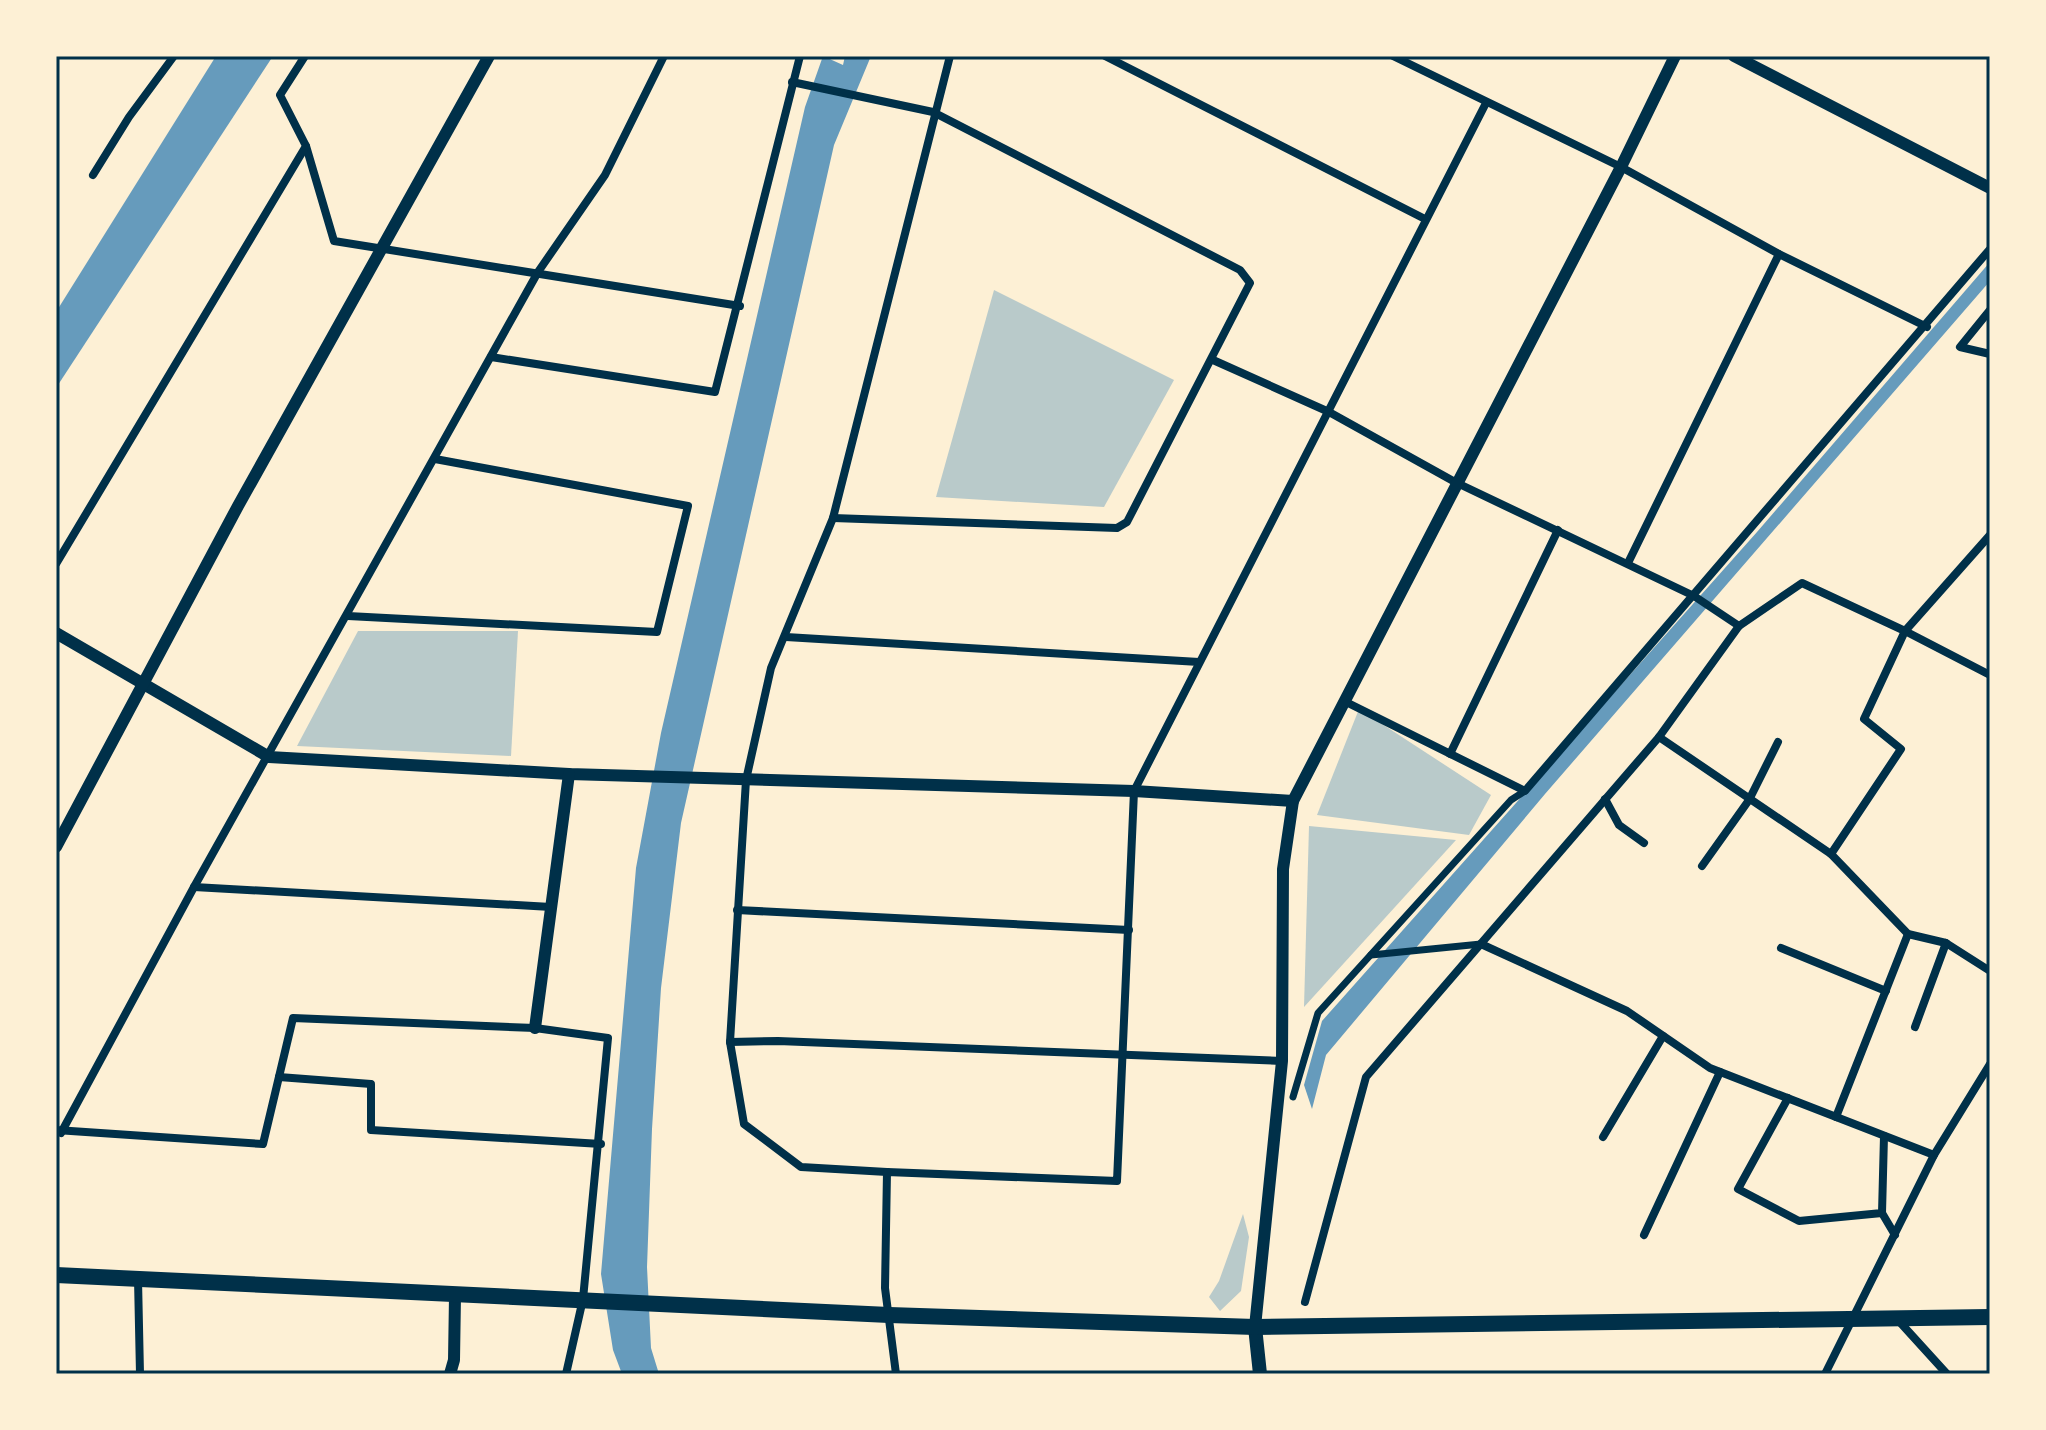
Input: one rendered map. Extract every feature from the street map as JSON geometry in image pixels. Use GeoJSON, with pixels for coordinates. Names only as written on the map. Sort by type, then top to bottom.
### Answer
{"type":"FeatureCollection","features":[{"type":"Feature","properties":{"kind":"main road"},"geometry":{"type":"LineString","coordinates":[[56,1275],[889,1315],[1255,1327],[1990,1317]]}},
{"type":"Feature","properties":{"kind":"main road"},"geometry":{"type":"LineString","coordinates":[[1255,1327],[1260,1374]]}},
{"type":"Feature","properties":{"kind":"street"},"geometry":{"type":"LineString","coordinates":[[93,175],[174,56]]}},
{"type":"Feature","properties":{"kind":"street"},"geometry":{"type":"LineString","coordinates":[[305,56],[280,95],[306,146],[334,241],[740,306]]}},
{"type":"Feature","properties":{"kind":"street"},"geometry":{"type":"LineString","coordinates":[[56,847],[143,683],[489,56]]}},
{"type":"Feature","properties":{"kind":"street"},"geometry":{"type":"LineString","coordinates":[[566,1374],[583,1299],[601,1144],[608,1038],[535,1028],[293,1018],[263,1144],[59,1132],[538,272],[605,175],[664,56]]}},
{"type":"Feature","properties":{"kind":"street"},"geometry":{"type":"LineString","coordinates":[[491,357],[715,392],[740,306],[800,56]]}},
{"type":"Feature","properties":{"kind":"street"},"geometry":{"type":"LineString","coordinates":[[950,56],[933,112],[833,518],[771,668],[746,780],[730,1042],[744,1124],[801,1167],[1117,1181],[1134,791],[1486,103]]}},
{"type":"Feature","properties":{"kind":"street"},"geometry":{"type":"LineString","coordinates":[[1105,56],[1425,219]]}},
{"type":"Feature","properties":{"kind":"street"},"geometry":{"type":"LineString","coordinates":[[1393,56],[1621,167],[1779,254],[1927,327]]}},
{"type":"Feature","properties":{"kind":"street"},"geometry":{"type":"LineString","coordinates":[[1255,1327],[1282,1061],[1283,869],[1293,801],[1346,702],[1455,482],[1621,167],[1675,56]]}},
{"type":"Feature","properties":{"kind":"street"},"geometry":{"type":"LineString","coordinates":[[1734,56],[1990,188]]}},
{"type":"Feature","properties":{"kind":"street"},"geometry":{"type":"LineString","coordinates":[[792,82],[933,112],[1240,270],[1250,283],[1127,522],[1117,528],[833,518]]}},
{"type":"Feature","properties":{"kind":"street"},"geometry":{"type":"LineString","coordinates":[[56,564],[306,146]]}},
{"type":"Feature","properties":{"kind":"street"},"geometry":{"type":"LineString","coordinates":[[1293,1097],[1318,1013],[1511,800],[1525,791],[1927,327],[1990,249]]}},
{"type":"Feature","properties":{"kind":"street"},"geometry":{"type":"LineString","coordinates":[[1628,563],[1779,254]]}},
{"type":"Feature","properties":{"kind":"street"},"geometry":{"type":"LineString","coordinates":[[1990,310],[1960,347],[1990,354]]}},
{"type":"Feature","properties":{"kind":"street"},"geometry":{"type":"LineString","coordinates":[[1213,360],[1329,412],[1455,482],[1694,596],[1739,626]]}},
{"type":"Feature","properties":{"kind":"street"},"geometry":{"type":"LineString","coordinates":[[348,616],[657,632],[688,506],[435,459]]}},
{"type":"Feature","properties":{"kind":"street"},"geometry":{"type":"LineString","coordinates":[[1450,754],[1558,530]]}},
{"type":"Feature","properties":{"kind":"street"},"geometry":{"type":"LineString","coordinates":[[1831,854],[1901,749],[1864,719],[1905,631],[1990,535]]}},
{"type":"Feature","properties":{"kind":"street"},"geometry":{"type":"LineString","coordinates":[[1305,1302],[1366,1077],[1659,737],[1739,626],[1802,583],[1990,675]]}},
{"type":"Feature","properties":{"kind":"street"},"geometry":{"type":"LineString","coordinates":[[56,633],[269,757],[569,774],[1134,791],[1293,801]]}},
{"type":"Feature","properties":{"kind":"street"},"geometry":{"type":"LineString","coordinates":[[786,637],[1199,662]]}},
{"type":"Feature","properties":{"kind":"street"},"geometry":{"type":"LineString","coordinates":[[1346,702],[1525,791]]}},
{"type":"Feature","properties":{"kind":"street"},"geometry":{"type":"LineString","coordinates":[[1659,737],[1831,854],[1908,934],[1946,943],[1990,971]]}},
{"type":"Feature","properties":{"kind":"street"},"geometry":{"type":"LineString","coordinates":[[1702,866],[1749,800],[1778,742]]}},
{"type":"Feature","properties":{"kind":"street"},"geometry":{"type":"LineString","coordinates":[[535,1028],[569,774]]}},
{"type":"Feature","properties":{"kind":"street"},"geometry":{"type":"LineString","coordinates":[[1605,799],[1619,825],[1644,843]]}},
{"type":"Feature","properties":{"kind":"street"},"geometry":{"type":"LineString","coordinates":[[194,887],[551,907]]}},
{"type":"Feature","properties":{"kind":"street"},"geometry":{"type":"LineString","coordinates":[[737,910],[1129,930]]}},
{"type":"Feature","properties":{"kind":"street"},"geometry":{"type":"LineString","coordinates":[[1836,1117],[1908,934]]}},
{"type":"Feature","properties":{"kind":"street"},"geometry":{"type":"LineString","coordinates":[[1915,1027],[1946,943]]}},
{"type":"Feature","properties":{"kind":"street"},"geometry":{"type":"LineString","coordinates":[[1371,955],[1481,944],[1627,1011],[1720,1072],[1934,1155]]}},
{"type":"Feature","properties":{"kind":"street"},"geometry":{"type":"LineString","coordinates":[[1781,948],[1886,991]]}},
{"type":"Feature","properties":{"kind":"street"},"geometry":{"type":"LineString","coordinates":[[1603,1137],[1663,1036]]}},
{"type":"Feature","properties":{"kind":"street"},"geometry":{"type":"LineString","coordinates":[[730,1042],[778,1041],[1282,1061]]}},
{"type":"Feature","properties":{"kind":"street"},"geometry":{"type":"LineString","coordinates":[[1825,1374],[1934,1155],[1990,1064]]}},
{"type":"Feature","properties":{"kind":"street"},"geometry":{"type":"LineString","coordinates":[[1644,1235],[1720,1072]]}},
{"type":"Feature","properties":{"kind":"street"},"geometry":{"type":"LineString","coordinates":[[279,1077],[371,1084],[371,1130],[601,1144]]}},
{"type":"Feature","properties":{"kind":"street"},"geometry":{"type":"LineString","coordinates":[[1788,1098],[1738,1189],[1799,1221],[1882,1213]]}},
{"type":"Feature","properties":{"kind":"street"},"geometry":{"type":"LineString","coordinates":[[1884,1136],[1882,1213],[1895,1235]]}},
{"type":"Feature","properties":{"kind":"street"},"geometry":{"type":"LineString","coordinates":[[887,1172],[885,1288],[896,1374]]}},
{"type":"Feature","properties":{"kind":"street"},"geometry":{"type":"LineString","coordinates":[[138,1278],[140,1374]]}},
{"type":"Feature","properties":{"kind":"street"},"geometry":{"type":"LineString","coordinates":[[450,1374],[454,1360],[455,1296]]}},
{"type":"Feature","properties":{"kind":"street"},"geometry":{"type":"LineString","coordinates":[[1897,1319],[1947,1374]]}},
{"type":"Feature","properties":{"kind":"shaded area"},"geometry":{"type":"Polygon","coordinates":[[[994,290],[1174,380],[1104,507],[936,497],[994,290]]]}},
{"type":"Feature","properties":{"kind":"shaded area"},"geometry":{"type":"Polygon","coordinates":[[[358,631],[518,631],[511,756],[297,746],[358,631]]]}},
{"type":"Feature","properties":{"kind":"shaded area"},"geometry":{"type":"Polygon","coordinates":[[[1359,709],[1491,795],[1469,835],[1317,815],[1359,709]]]}},
{"type":"Feature","properties":{"kind":"shaded area"},"geometry":{"type":"Polygon","coordinates":[[[1309,826],[1456,840],[1304,1007],[1309,826]]]}},
{"type":"Feature","properties":{"kind":"shaded area"},"geometry":{"type":"Polygon","coordinates":[[[1243,1214],[1249,1237],[1241,1291],[1220,1311],[1209,1297],[1219,1281],[1243,1214]]]}},
{"type":"Feature","properties":{"kind":"water"},"geometry":{"type":"Polygon","coordinates":[[[216,56],[273,56],[56,388],[56,312],[216,56]]]}},
{"type":"Feature","properties":{"kind":"water"},"geometry":{"type":"Polygon","coordinates":[[[823,56],[843,65],[845,56],[871,56],[834,145],[681,823],[661,988],[652,1129],[647,1267],[651,1348],[659,1374],[622,1374],[613,1350],[601,1274],[636,868],[661,733],[805,107],[823,56]]]}},
{"type":"Feature","properties":{"kind":"water"},"geometry":{"type":"Polygon","coordinates":[[[1990,262],[1990,281],[1545,794],[1326,1055],[1312,1109],[1304,1085],[1322,1021],[1757,532],[1990,262]]]}}]}
